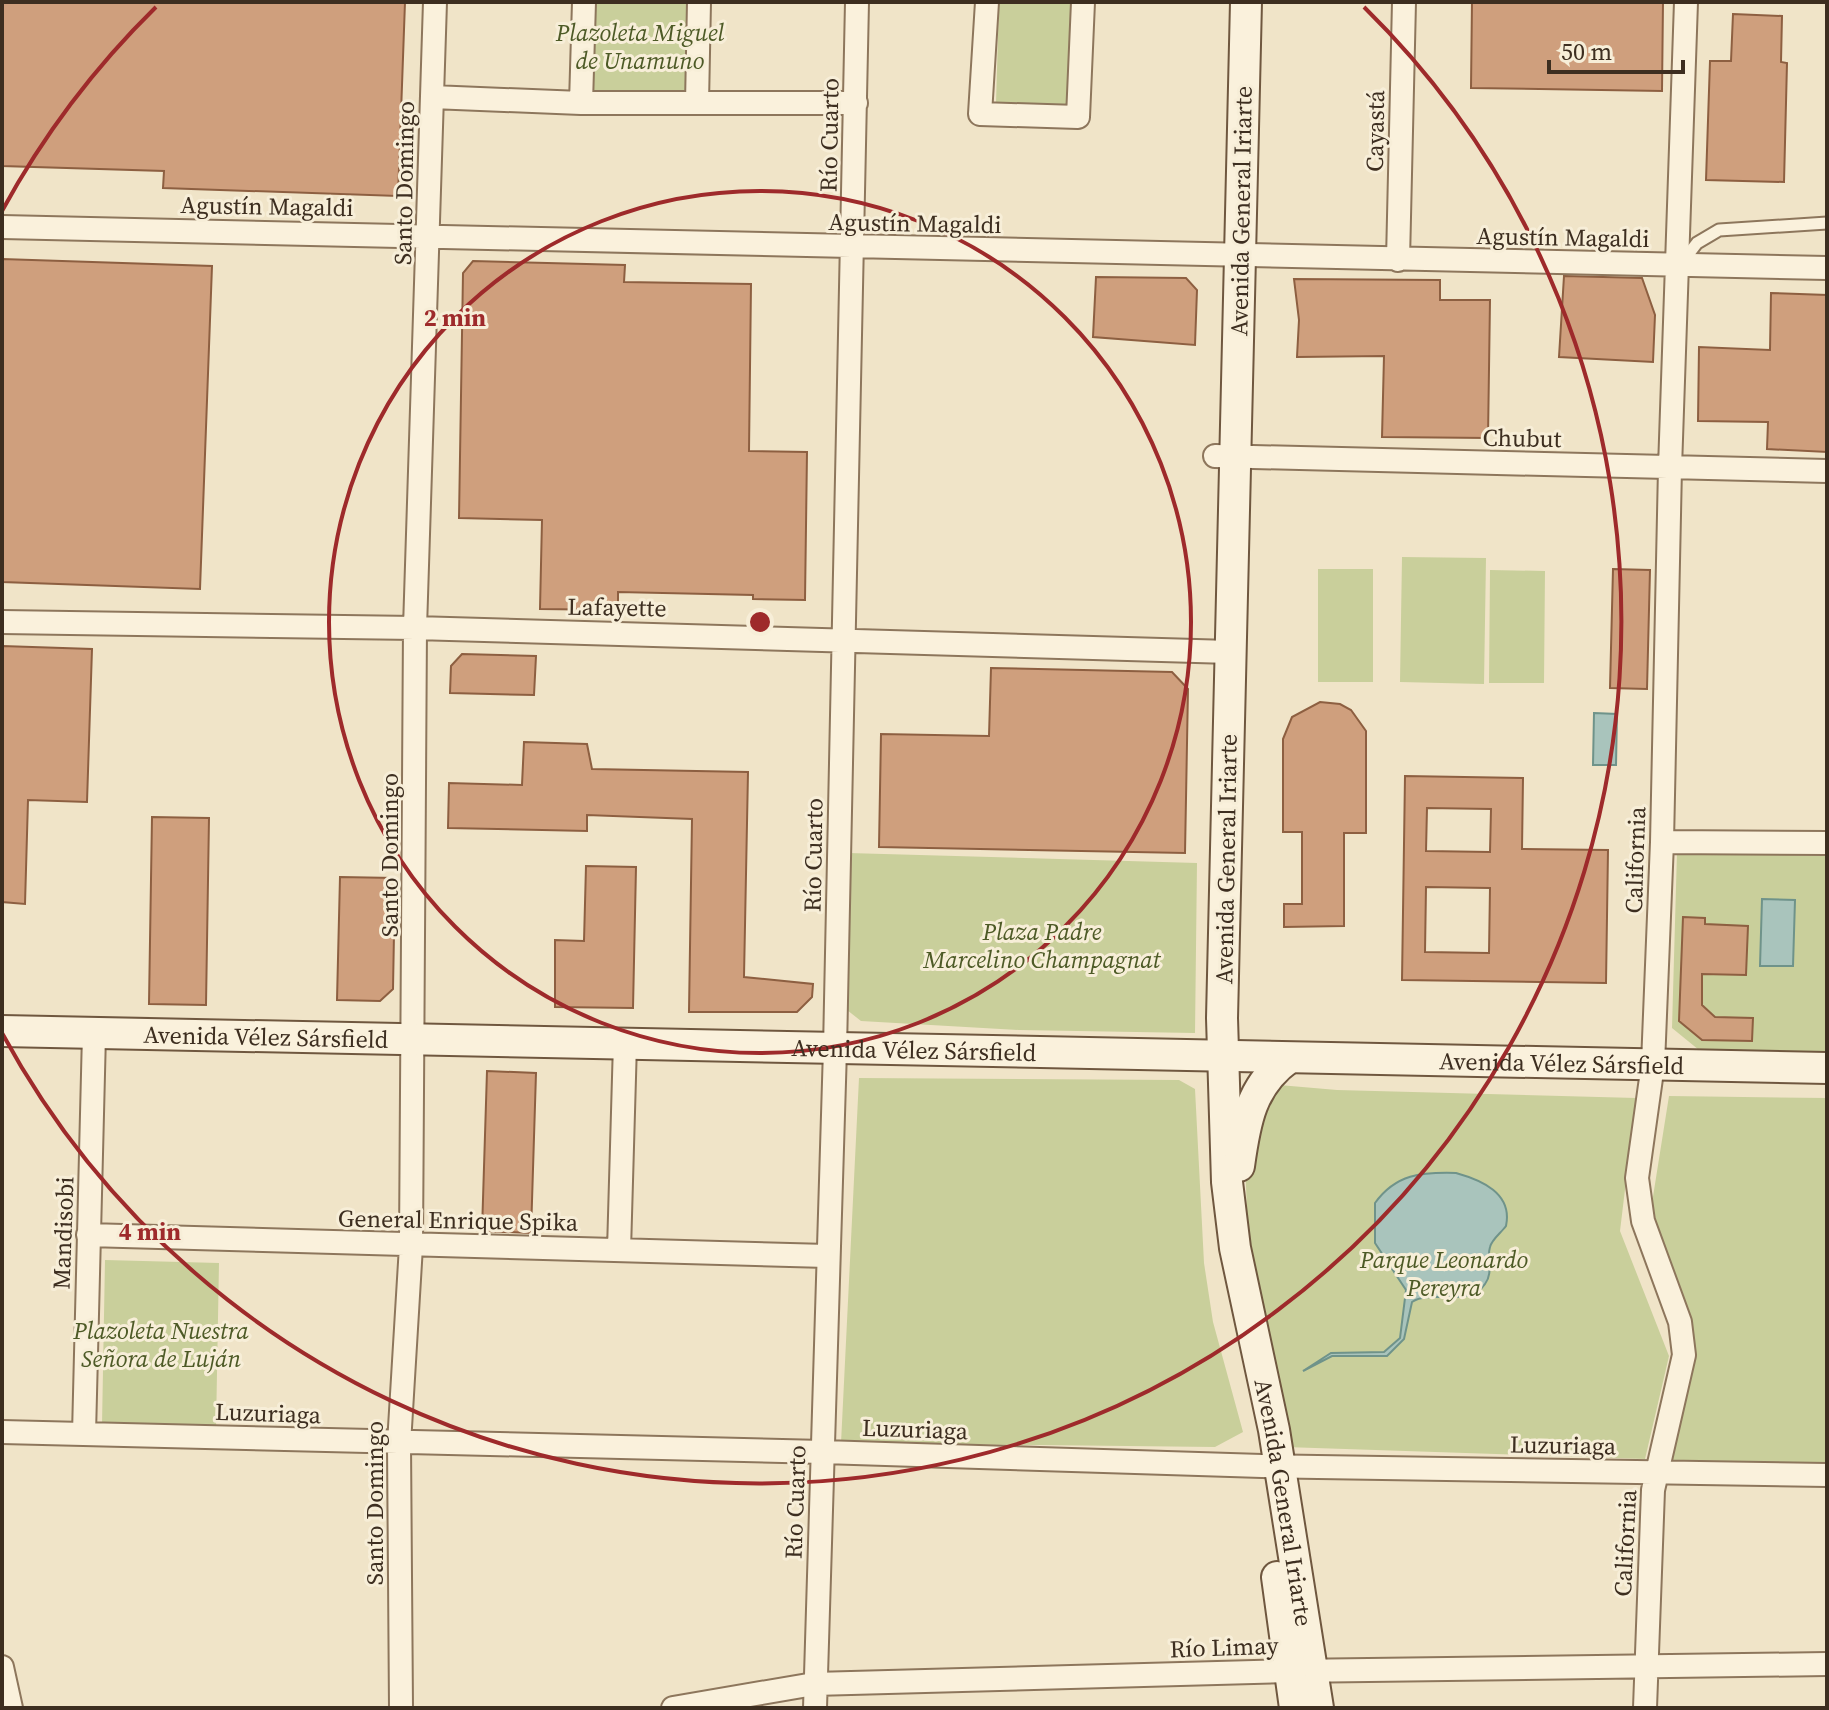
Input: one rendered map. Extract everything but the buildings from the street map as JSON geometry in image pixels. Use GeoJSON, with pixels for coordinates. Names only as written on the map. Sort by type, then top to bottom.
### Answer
{"type":"FeatureCollection","features":[{"type":"Feature","properties":{"kind":"main road","name":"Avenida General Iriarte"},"geometry":{"type":"LineString","coordinates":[[1226,2],[1230,256]]}},
{"type":"Feature","properties":{"kind":"main road","name":"Avenida General Iriarte"},"geometry":{"type":"LineString","coordinates":[[1246,2],[1230,256],[1213,1057],[1204,1136],[1220,1280],[1271,1466]]}},
{"type":"Feature","properties":{"kind":"main road","name":"Avenida Vélez Sársfield"},"geometry":{"type":"LineString","coordinates":[[2,1031],[1827,1068]]}},
{"type":"Feature","properties":{"kind":"main road","name":"Avenida General Iriarte"},"geometry":{"type":"LineString","coordinates":[[1213,1057],[1235,1248],[1302,1671],[1318,1708]]}},
{"type":"Feature","properties":{"kind":"main road"},"geometry":{"type":"LineString","coordinates":[[1235,1248],[1239,1166],[1250,1109],[1262,1082],[1289,1058]]}},
{"type":"Feature","properties":{"kind":"main road","name":"Avenida General Iriarte"},"geometry":{"type":"LineString","coordinates":[[1295,1708],[1302,1671]]}},
{"type":"Feature","properties":{"kind":"street","name":"Santo Domingo"},"geometry":{"type":"LineString","coordinates":[[401,1708],[399,1444],[411,1246],[415,1038],[415,628],[430,235],[435,2]]}},
{"type":"Feature","properties":{"kind":"street"},"geometry":{"type":"LineString","coordinates":[[581,103],[584,2]]}},
{"type":"Feature","properties":{"kind":"street"},"geometry":{"type":"LineString","coordinates":[[697,103],[699,2]]}},
{"type":"Feature","properties":{"kind":"street","name":"Río Cuarto"},"geometry":{"type":"LineString","coordinates":[[815,1708],[835,1049],[857,2]]}},
{"type":"Feature","properties":{"kind":"street"},"geometry":{"type":"LineString","coordinates":[[987,2],[980,114],[1078,117],[1083,2]]}},
{"type":"Feature","properties":{"kind":"street","name":"Cayastá"},"geometry":{"type":"LineString","coordinates":[[1398,260],[1404,2]]}},
{"type":"Feature","properties":{"kind":"street","name":"California"},"geometry":{"type":"LineString","coordinates":[[1645,1708],[1650,1519],[1656,1472],[1683,1369],[1684,1348],[1680,1322],[1643,1221],[1638,1191],[1639,1160],[1653,1064],[1662,842],[1670,468],[1686,2]]}},
{"type":"Feature","properties":{"kind":"street"},"geometry":{"type":"LineString","coordinates":[[432,97],[581,103],[856,103]]}},
{"type":"Feature","properties":{"kind":"street","name":"Agustín Magaldi"},"geometry":{"type":"LineString","coordinates":[[2,227],[1827,268]]}},
{"type":"Feature","properties":{"kind":"street","name":"Chubut"},"geometry":{"type":"LineString","coordinates":[[1225,457],[1827,471]]}},
{"type":"Feature","properties":{"kind":"street","name":"Lafayette"},"geometry":{"type":"LineString","coordinates":[[2,622],[415,628],[1221,652]]}},
{"type":"Feature","properties":{"kind":"street"},"geometry":{"type":"LineString","coordinates":[[1662,842],[1827,843]]}},
{"type":"Feature","properties":{"kind":"street","name":"Mandisobi"},"geometry":{"type":"LineString","coordinates":[[84,1434],[94,1034]]}},
{"type":"Feature","properties":{"kind":"street"},"geometry":{"type":"LineString","coordinates":[[619,1250],[625,1043]]}},
{"type":"Feature","properties":{"kind":"street","name":"General Enrique Spika"},"geometry":{"type":"LineString","coordinates":[[88,1235],[827,1256]]}},
{"type":"Feature","properties":{"kind":"street","name":"Luzuriaga"},"geometry":{"type":"LineString","coordinates":[[2,1432],[1271,1466],[1827,1475]]}},
{"type":"Feature","properties":{"kind":"street","name":"Río Limay"},"geometry":{"type":"LineString","coordinates":[[673,1708],[814,1684],[1302,1671],[1827,1664]]}},
{"type":"Feature","properties":{"kind":"street"},"geometry":{"type":"LineString","coordinates":[[2,1667],[11,1708]]}},
{"type":"Feature","properties":{"kind":"lane"},"geometry":{"type":"LineString","coordinates":[[1679,265],[1697,243],[1719,230],[1827,223]]}},
{"type":"Feature","properties":{"kind":"green space","name":"Plazoleta Miguel de Unamuno"},"geometry":{"type":"Polygon","coordinates":[[[592,2],[690,2],[688,92],[589,90],[592,2]]]}},
{"type":"Feature","properties":{"kind":"green space"},"geometry":{"type":"Polygon","coordinates":[[[999,2],[1073,2],[1070,105],[996,103],[999,2]]]}},
{"type":"Feature","properties":{"kind":"green space"},"geometry":{"type":"Polygon","coordinates":[[[1402,557],[1486,558],[1484,684],[1400,682],[1402,557]]]}},
{"type":"Feature","properties":{"kind":"green space"},"geometry":{"type":"Polygon","coordinates":[[[1318,569],[1373,569],[1373,682],[1318,682],[1318,569]]]}},
{"type":"Feature","properties":{"kind":"green space"},"geometry":{"type":"Polygon","coordinates":[[[1490,570],[1545,571],[1544,683],[1489,683],[1490,570]]]}},
{"type":"Feature","properties":{"kind":"green space"},"geometry":{"type":"Polygon","coordinates":[[[1677,852],[1827,856],[1827,1054],[1699,1050],[1672,1028],[1677,852]]]}},
{"type":"Feature","properties":{"kind":"green space","name":"Plaza Padre Marcelino Champagnat"},"geometry":{"type":"Polygon","coordinates":[[[848,853],[1197,863],[1195,1033],[1019,1030],[861,1021],[847,1010],[848,853]]]}},
{"type":"Feature","properties":{"kind":"green space"},"geometry":{"type":"Polygon","coordinates":[[[859,1078],[1179,1080],[1195,1089],[1204,1263],[1213,1322],[1243,1432],[1215,1447],[841,1443],[859,1078]]]}},
{"type":"Feature","properties":{"kind":"green space","name":"Parque Leonardo Pereyra"},"geometry":{"type":"Polygon","coordinates":[[[1279,1085],[1337,1090],[1636,1098],[1620,1231],[1669,1356],[1645,1459],[1285,1447],[1249,1259],[1245,1162],[1256,1122],[1279,1085]]]}},
{"type":"Feature","properties":{"kind":"green space"},"geometry":{"type":"Polygon","coordinates":[[[1669,1096],[1827,1098],[1827,1466],[1668,1464],[1695,1357],[1648,1228],[1669,1096]]]}},
{"type":"Feature","properties":{"kind":"green space","name":"Plazoleta Nuestra Señora de Luján"},"geometry":{"type":"Polygon","coordinates":[[[105,1260],[219,1263],[216,1428],[102,1426],[105,1260]]]}},
{"type":"Feature","properties":{"kind":"water"},"geometry":{"type":"Polygon","coordinates":[[[1594,713],[1617,714],[1616,765],[1593,765],[1594,713]]]}},
{"type":"Feature","properties":{"kind":"water"},"geometry":{"type":"Polygon","coordinates":[[[1762,899],[1795,900],[1793,966],[1760,966],[1762,899]]]}},
{"type":"Feature","properties":{"kind":"water"},"geometry":{"type":"Polygon","coordinates":[[[1456,1173],[1485,1184],[1505,1205],[1506,1226],[1490,1247],[1489,1275],[1485,1284],[1470,1295],[1420,1298],[1412,1302],[1404,1339],[1387,1356],[1332,1356],[1303,1371],[1331,1353],[1384,1352],[1400,1338],[1406,1290],[1375,1243],[1375,1203],[1401,1180],[1421,1174],[1456,1173]]]}}]}
